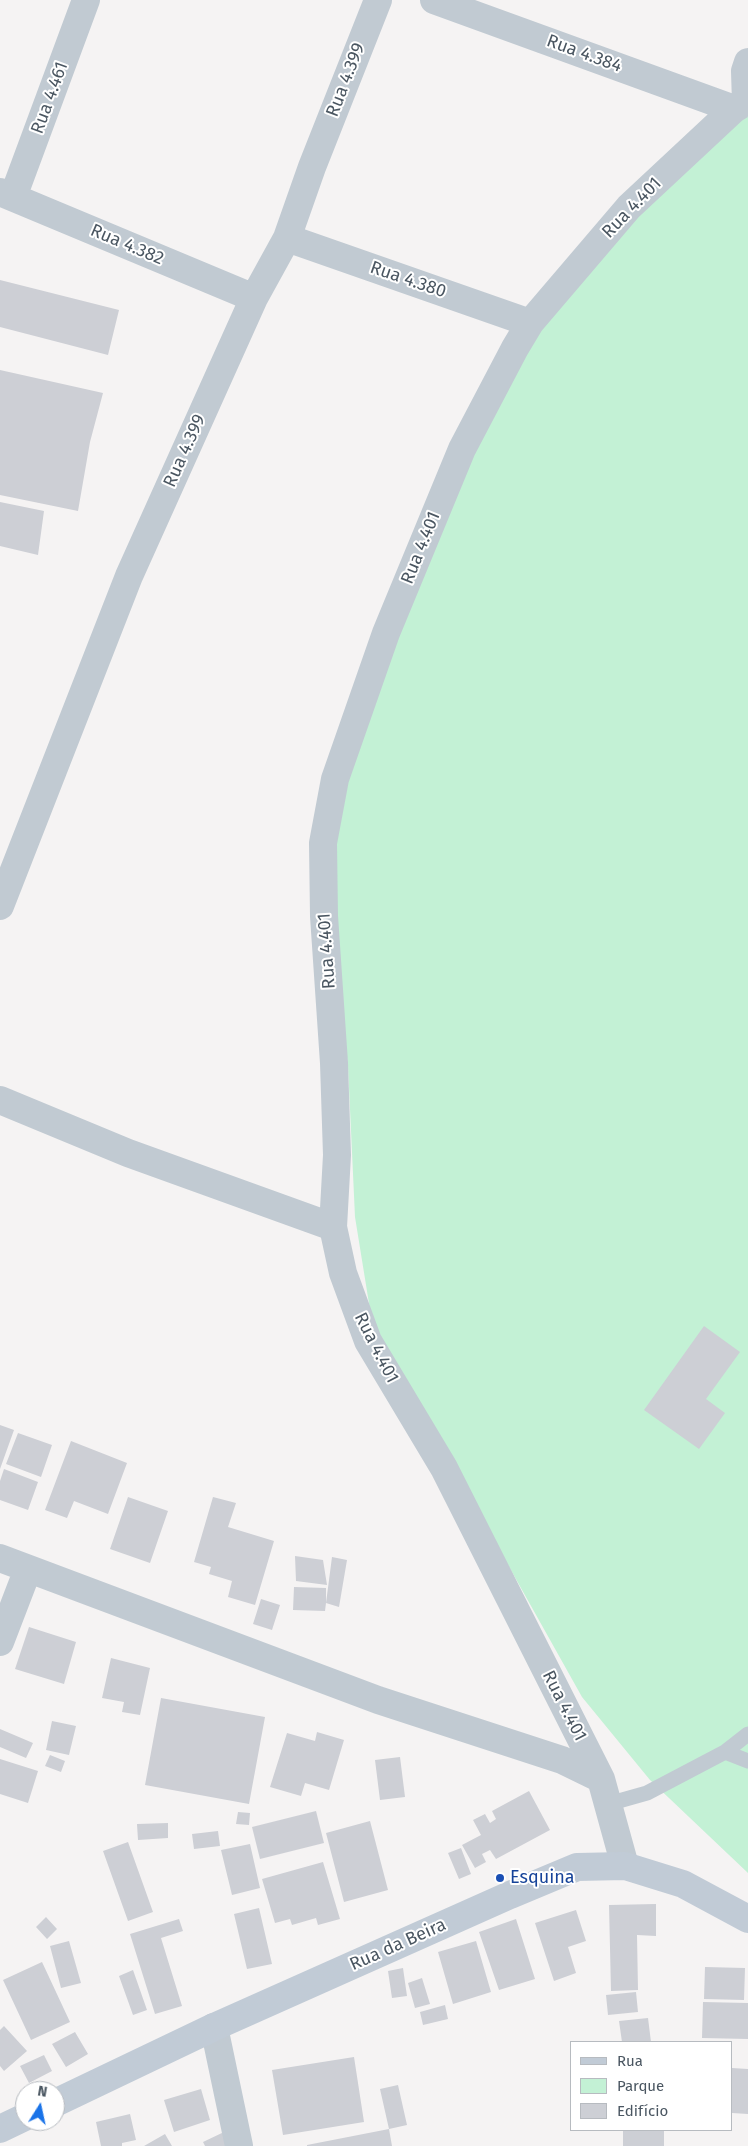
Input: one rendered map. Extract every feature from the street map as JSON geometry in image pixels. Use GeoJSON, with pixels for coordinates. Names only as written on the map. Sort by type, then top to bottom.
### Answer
{"type":"FeatureCollection","features":[{"type":"Feature","properties":{"kind":"main road","name":"Rua da Beira"},"geometry":{"type":"LineString","coordinates":[[65,2098],[214,2027],[510,1895],[577,1868],[625,1866],[683,1884],[748,1919]]}},
{"type":"Feature","properties":{"kind":"main road"},"geometry":{"type":"LineString","coordinates":[[0,2131],[15,2123]]}},
{"type":"Feature","properties":{"kind":"street","name":"Rua 4.461"},"geometry":{"type":"LineString","coordinates":[[6,194],[86,0]]}},
{"type":"Feature","properties":{"kind":"street","name":"Rua 4.399"},"geometry":{"type":"LineString","coordinates":[[0,906],[129,576],[254,298],[287,238],[312,167],[378,0]]}},
{"type":"Feature","properties":{"kind":"street","name":"Rua 4.384"},"geometry":{"type":"LineString","coordinates":[[434,0],[743,104]]}},
{"type":"Feature","properties":{"kind":"street"},"geometry":{"type":"LineString","coordinates":[[743,104],[745,71],[748,62]]}},
{"type":"Feature","properties":{"kind":"street","name":"Rua 4.401"},"geometry":{"type":"LineString","coordinates":[[625,1866],[604,1791],[444,1468],[368,1341],[344,1273],[333,1227],[337,1155],[323,843],[335,780],[386,633],[462,449],[530,323],[629,208],[743,104]]}},
{"type":"Feature","properties":{"kind":"street","name":"Rua 4.382"},"geometry":{"type":"LineString","coordinates":[[6,194],[254,298]]}},
{"type":"Feature","properties":{"kind":"street","name":"Rua 4.380"},"geometry":{"type":"LineString","coordinates":[[287,238],[530,323]]}},
{"type":"Feature","properties":{"kind":"street"},"geometry":{"type":"LineString","coordinates":[[0,1100],[128,1153],[333,1227]]}},
{"type":"Feature","properties":{"kind":"street"},"geometry":{"type":"LineString","coordinates":[[0,1558],[378,1700],[562,1760],[604,1791]]}},
{"type":"Feature","properties":{"kind":"street"},"geometry":{"type":"LineString","coordinates":[[0,1642],[28,1569]]}},
{"type":"Feature","properties":{"kind":"street"},"geometry":{"type":"LineString","coordinates":[[214,2027],[239,2146]]}},
{"type":"Feature","properties":{"kind":"street"},"geometry":{"type":"LineString","coordinates":[[0,2131],[2,2146]]}},
{"type":"Feature","properties":{"kind":"lane"},"geometry":{"type":"LineString","coordinates":[[604,1791],[647,1793],[725,1752],[748,1734]]}},
{"type":"Feature","properties":{"kind":"lane"},"geometry":{"type":"LineString","coordinates":[[725,1752],[748,1761]]}},
{"type":"Feature","properties":{"kind":"green space"},"geometry":{"type":"Polygon","coordinates":[[[748,113],[748,1873],[650,1780],[582,1697],[372,1322],[355,1217],[348,1066],[323,843],[405,586],[515,348],[668,171],[748,113]]]}},
{"type":"Feature","properties":{"kind":"building"},"geometry":{"type":"Polygon","coordinates":[[[0,280],[119,310],[108,355],[0,327],[0,280]]]}},
{"type":"Feature","properties":{"kind":"building"},"geometry":{"type":"Polygon","coordinates":[[[0,370],[103,393],[90,442],[78,511],[0,495],[0,370]]]}},
{"type":"Feature","properties":{"kind":"building"},"geometry":{"type":"Polygon","coordinates":[[[0,502],[44,511],[38,555],[0,546],[0,502]]]}},
{"type":"Feature","properties":{"kind":"building"},"geometry":{"type":"Polygon","coordinates":[[[704,1326],[740,1352],[706,1399],[725,1413],[699,1449],[644,1410],[704,1326]]]}},
{"type":"Feature","properties":{"kind":"building"},"geometry":{"type":"Polygon","coordinates":[[[0,1425],[14,1430],[0,1469],[0,1425]]]}},
{"type":"Feature","properties":{"kind":"building"},"geometry":{"type":"Polygon","coordinates":[[[18,1433],[52,1445],[41,1477],[6,1464],[18,1433]]]}},
{"type":"Feature","properties":{"kind":"building"},"geometry":{"type":"Polygon","coordinates":[[[71,1441],[127,1463],[108,1514],[74,1501],[67,1518],[45,1510],[71,1441]]]}},
{"type":"Feature","properties":{"kind":"building"},"geometry":{"type":"Polygon","coordinates":[[[4,1469],[38,1482],[28,1510],[0,1500],[0,1481],[4,1469]]]}},
{"type":"Feature","properties":{"kind":"building"},"geometry":{"type":"Polygon","coordinates":[[[128,1497],[168,1511],[150,1563],[110,1549],[128,1497]]]}},
{"type":"Feature","properties":{"kind":"building"},"geometry":{"type":"Polygon","coordinates":[[[213,1497],[236,1503],[228,1527],[274,1541],[255,1605],[228,1597],[232,1581],[209,1574],[211,1567],[194,1562],[213,1497]]]}},
{"type":"Feature","properties":{"kind":"building"},"geometry":{"type":"Polygon","coordinates":[[[295,1556],[323,1560],[327,1585],[296,1581],[295,1556]]]}},
{"type":"Feature","properties":{"kind":"building"},"geometry":{"type":"Polygon","coordinates":[[[332,1557],[347,1560],[339,1607],[326,1603],[332,1557]]]}},
{"type":"Feature","properties":{"kind":"building"},"geometry":{"type":"Polygon","coordinates":[[[294,1587],[326,1588],[325,1611],[293,1610],[294,1587]]]}},
{"type":"Feature","properties":{"kind":"building"},"geometry":{"type":"Polygon","coordinates":[[[261,1599],[280,1605],[272,1630],[253,1624],[261,1599]]]}},
{"type":"Feature","properties":{"kind":"building"},"geometry":{"type":"Polygon","coordinates":[[[29,1627],[76,1642],[64,1684],[15,1669],[29,1627]]]}},
{"type":"Feature","properties":{"kind":"building"},"geometry":{"type":"Polygon","coordinates":[[[111,1658],[150,1668],[140,1715],[122,1712],[124,1702],[102,1698],[111,1658]]]}},
{"type":"Feature","properties":{"kind":"building"},"geometry":{"type":"Polygon","coordinates":[[[161,1698],[265,1717],[249,1804],[145,1785],[161,1698]]]}},
{"type":"Feature","properties":{"kind":"building"},"geometry":{"type":"Polygon","coordinates":[[[52,1721],[76,1726],[69,1755],[46,1750],[52,1721]]]}},
{"type":"Feature","properties":{"kind":"building"},"geometry":{"type":"Polygon","coordinates":[[[0,1729],[33,1743],[26,1758],[0,1747],[0,1729]]]}},
{"type":"Feature","properties":{"kind":"building"},"geometry":{"type":"Polygon","coordinates":[[[317,1732],[344,1740],[329,1790],[305,1783],[301,1796],[270,1787],[287,1733],[315,1741],[317,1732]]]}},
{"type":"Feature","properties":{"kind":"building"},"geometry":{"type":"Polygon","coordinates":[[[50,1755],[65,1761],[61,1772],[45,1766],[50,1755]]]}},
{"type":"Feature","properties":{"kind":"building"},"geometry":{"type":"Polygon","coordinates":[[[400,1757],[405,1797],[380,1800],[375,1760],[400,1757]]]}},
{"type":"Feature","properties":{"kind":"building"},"geometry":{"type":"Polygon","coordinates":[[[0,1759],[38,1771],[28,1803],[0,1794],[0,1759]]]}},
{"type":"Feature","properties":{"kind":"building"},"geometry":{"type":"Polygon","coordinates":[[[529,1791],[550,1830],[496,1859],[490,1850],[482,1854],[486,1862],[475,1868],[462,1845],[481,1835],[473,1820],[485,1814],[490,1823],[496,1819],[492,1811],[529,1791]]]}},
{"type":"Feature","properties":{"kind":"building"},"geometry":{"type":"Polygon","coordinates":[[[316,1811],[324,1843],[260,1859],[252,1827],[316,1811]]]}},
{"type":"Feature","properties":{"kind":"building"},"geometry":{"type":"Polygon","coordinates":[[[238,1812],[250,1813],[249,1825],[236,1824],[238,1812]]]}},
{"type":"Feature","properties":{"kind":"building"},"geometry":{"type":"Polygon","coordinates":[[[370,1821],[388,1890],[344,1902],[326,1833],[370,1821]]]}},
{"type":"Feature","properties":{"kind":"building"},"geometry":{"type":"Polygon","coordinates":[[[168,1823],[168,1838],[138,1840],[137,1824],[168,1823]]]}},
{"type":"Feature","properties":{"kind":"building"},"geometry":{"type":"Polygon","coordinates":[[[218,1831],[220,1846],[194,1849],[192,1834],[218,1831]]]}},
{"type":"Feature","properties":{"kind":"building"},"geometry":{"type":"Polygon","coordinates":[[[128,1842],[153,1912],[128,1921],[103,1851],[128,1842]]]}},
{"type":"Feature","properties":{"kind":"building"},"geometry":{"type":"Polygon","coordinates":[[[250,1844],[260,1888],[232,1895],[221,1850],[250,1844]]]}},
{"type":"Feature","properties":{"kind":"building"},"geometry":{"type":"Polygon","coordinates":[[[461,1848],[471,1874],[459,1879],[448,1853],[461,1848]]]}},
{"type":"Feature","properties":{"kind":"building"},"geometry":{"type":"Polygon","coordinates":[[[323,1862],[340,1919],[318,1925],[316,1918],[292,1925],[290,1919],[275,1923],[262,1879],[323,1862]]]}},
{"type":"Feature","properties":{"kind":"building"},"geometry":{"type":"Polygon","coordinates":[[[656,1904],[656,1936],[637,1935],[638,1990],[611,1991],[609,1905],[656,1904]]]}},
{"type":"Feature","properties":{"kind":"building"},"geometry":{"type":"Polygon","coordinates":[[[259,1908],[272,1964],[247,1969],[234,1914],[259,1908]]]}},
{"type":"Feature","properties":{"kind":"building"},"geometry":{"type":"Polygon","coordinates":[[[576,1910],[586,1941],[568,1947],[576,1973],[554,1981],[535,1923],[576,1910]]]}},
{"type":"Feature","properties":{"kind":"building"},"geometry":{"type":"Polygon","coordinates":[[[46,1917],[57,1929],[47,1939],[36,1927],[46,1917]]]}},
{"type":"Feature","properties":{"kind":"building"},"geometry":{"type":"Polygon","coordinates":[[[179,1919],[183,1931],[161,1938],[182,2006],[155,2014],[130,1934],[179,1919]]]}},
{"type":"Feature","properties":{"kind":"building"},"geometry":{"type":"Polygon","coordinates":[[[516,1919],[535,1979],[499,1990],[479,1932],[516,1919]]]}},
{"type":"Feature","properties":{"kind":"building"},"geometry":{"type":"Polygon","coordinates":[[[69,1941],[81,1983],[61,1988],[50,1946],[69,1941]]]}},
{"type":"Feature","properties":{"kind":"building"},"geometry":{"type":"Polygon","coordinates":[[[476,1941],[491,1992],[453,2004],[438,1952],[476,1941]]]}},
{"type":"Feature","properties":{"kind":"building"},"geometry":{"type":"Polygon","coordinates":[[[42,1962],[70,2022],[31,2040],[3,1980],[42,1962]]]}},
{"type":"Feature","properties":{"kind":"building"},"geometry":{"type":"Polygon","coordinates":[[[705,1967],[745,1968],[744,2000],[704,1999],[705,1967]]]}},
{"type":"Feature","properties":{"kind":"building"},"geometry":{"type":"Polygon","coordinates":[[[403,1968],[407,1996],[392,1998],[388,1971],[403,1968]]]}},
{"type":"Feature","properties":{"kind":"building"},"geometry":{"type":"Polygon","coordinates":[[[133,1970],[147,2010],[133,2015],[119,1976],[133,1970]]]}},
{"type":"Feature","properties":{"kind":"building"},"geometry":{"type":"Polygon","coordinates":[[[422,1978],[430,2004],[415,2008],[408,1983],[422,1978]]]}},
{"type":"Feature","properties":{"kind":"building"},"geometry":{"type":"Polygon","coordinates":[[[636,1992],[638,2012],[608,2015],[606,1995],[636,1992]]]}},
{"type":"Feature","properties":{"kind":"building"},"geometry":{"type":"Polygon","coordinates":[[[703,2002],[748,2003],[748,2039],[702,2038],[703,2002]]]}},
{"type":"Feature","properties":{"kind":"building"},"geometry":{"type":"Polygon","coordinates":[[[445,2005],[448,2019],[423,2025],[420,2012],[445,2005]]]}},
{"type":"Feature","properties":{"kind":"building"},"geometry":{"type":"Polygon","coordinates":[[[648,2018],[651,2041],[622,2041],[619,2021],[648,2018]]]}},
{"type":"Feature","properties":{"kind":"building"},"geometry":{"type":"Polygon","coordinates":[[[4,2026],[27,2051],[4,2071],[0,2066],[0,2030],[4,2026]]]}},
{"type":"Feature","properties":{"kind":"building"},"geometry":{"type":"Polygon","coordinates":[[[75,2032],[88,2054],[66,2067],[52,2044],[75,2032]]]}},
{"type":"Feature","properties":{"kind":"building"},"geometry":{"type":"Polygon","coordinates":[[[44,2055],[52,2071],[33,2081],[28,2081],[20,2066],[44,2055]]]}},
{"type":"Feature","properties":{"kind":"building"},"geometry":{"type":"Polygon","coordinates":[[[354,2057],[364,2122],[283,2135],[272,2070],[354,2057]]]}},
{"type":"Feature","properties":{"kind":"building"},"geometry":{"type":"Polygon","coordinates":[[[733,2068],[748,2069],[748,2114],[733,2113],[733,2068]]]}},
{"type":"Feature","properties":{"kind":"building"},"geometry":{"type":"Polygon","coordinates":[[[398,2085],[407,2125],[389,2129],[380,2089],[398,2085]]]}},
{"type":"Feature","properties":{"kind":"building"},"geometry":{"type":"Polygon","coordinates":[[[201,2089],[210,2120],[174,2132],[164,2100],[201,2089]]]}},
{"type":"Feature","properties":{"kind":"building"},"geometry":{"type":"Polygon","coordinates":[[[130,2114],[136,2140],[122,2143],[122,2146],[101,2146],[96,2122],[130,2114]]]}},
{"type":"Feature","properties":{"kind":"building"},"geometry":{"type":"Polygon","coordinates":[[[389,2129],[392,2146],[307,2146],[307,2145],[389,2129]]]}},
{"type":"Feature","properties":{"kind":"building"},"geometry":{"type":"Polygon","coordinates":[[[623,2131],[664,2131],[664,2146],[623,2146],[623,2131]]]}},
{"type":"Feature","properties":{"kind":"building"},"geometry":{"type":"Polygon","coordinates":[[[224,2132],[231,2146],[205,2146],[203,2142],[224,2132]]]}},
{"type":"Feature","properties":{"kind":"building"},"geometry":{"type":"Polygon","coordinates":[[[165,2134],[172,2146],[144,2146],[165,2134]]]}},
{"type":"Feature","properties":{"kind":"place","name":"Esquina"},"geometry":{"type":"Point","coordinates":[500,1878]}}]}
